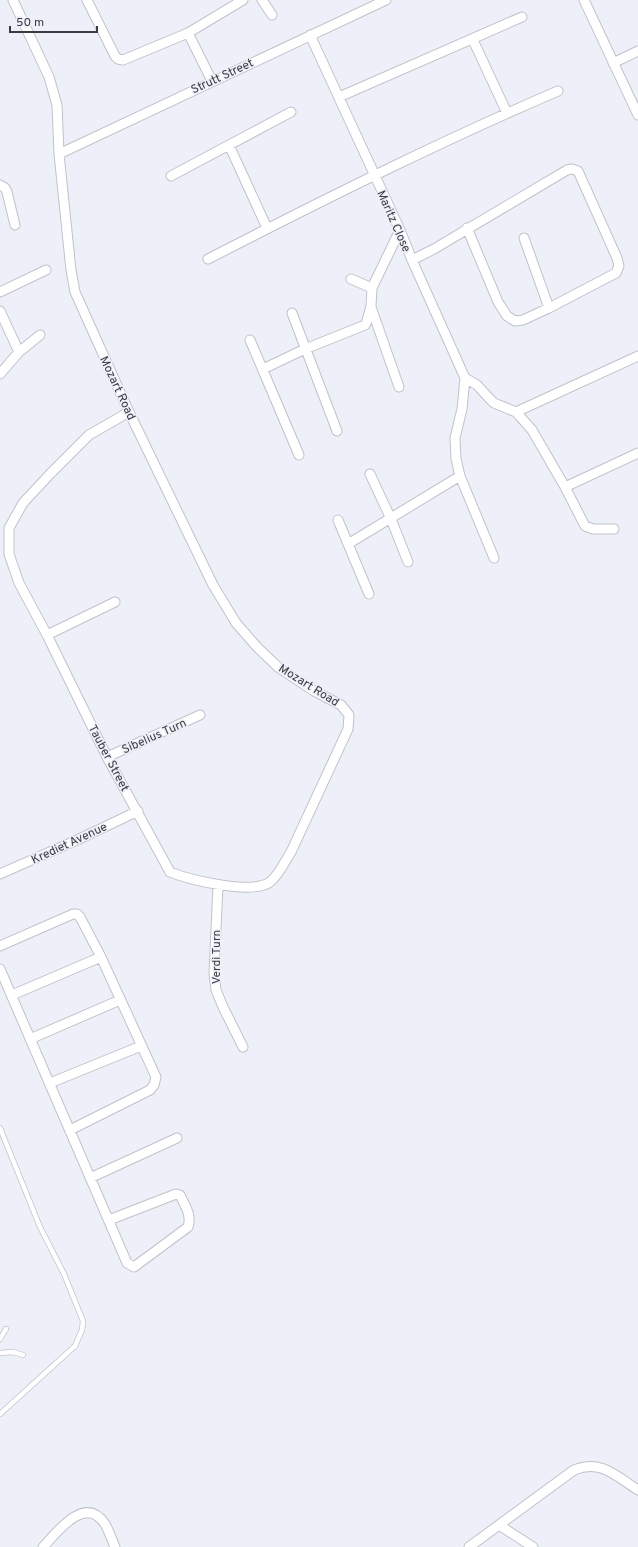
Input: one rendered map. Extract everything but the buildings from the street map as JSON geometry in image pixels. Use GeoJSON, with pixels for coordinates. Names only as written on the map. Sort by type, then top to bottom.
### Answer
{"type":"FeatureCollection","features":[{"type":"Feature","properties":{"kind":"street","name":"Mozart Road"},"geometry":{"type":"LineString","coordinates":[[13,0],[49,77],[57,105],[59,154],[71,270],[75,292],[129,412],[213,585],[236,623],[258,648],[279,668],[314,691],[341,704],[347,711]]}},
{"type":"Feature","properties":{"kind":"street"},"geometry":{"type":"LineString","coordinates":[[87,0],[118,60],[122,60],[188,33],[243,0]]}},
{"type":"Feature","properties":{"kind":"street"},"geometry":{"type":"LineString","coordinates":[[262,0],[272,15]]}},
{"type":"Feature","properties":{"kind":"street"},"geometry":{"type":"LineString","coordinates":[[584,0],[638,115]]}},
{"type":"Feature","properties":{"kind":"street","name":"Strutt Street"},"geometry":{"type":"LineString","coordinates":[[59,154],[382,1]]}},
{"type":"Feature","properties":{"kind":"street"},"geometry":{"type":"LineString","coordinates":[[339,97],[522,18]]}},
{"type":"Feature","properties":{"kind":"street"},"geometry":{"type":"LineString","coordinates":[[188,33],[212,81]]}},
{"type":"Feature","properties":{"kind":"street","name":"Maritz Close"},"geometry":{"type":"LineString","coordinates":[[310,35],[400,230],[465,378],[462,409],[455,438],[456,459],[460,476],[494,558]]}},
{"type":"Feature","properties":{"kind":"street"},"geometry":{"type":"LineString","coordinates":[[473,40],[507,113]]}},
{"type":"Feature","properties":{"kind":"street"},"geometry":{"type":"LineString","coordinates":[[613,63],[638,51]]}},
{"type":"Feature","properties":{"kind":"street"},"geometry":{"type":"LineString","coordinates":[[208,259],[374,175],[558,91]]}},
{"type":"Feature","properties":{"kind":"street"},"geometry":{"type":"LineString","coordinates":[[171,176],[291,112]]}},
{"type":"Feature","properties":{"kind":"street"},"geometry":{"type":"LineString","coordinates":[[229,145],[267,228]]}},
{"type":"Feature","properties":{"kind":"street"},"geometry":{"type":"LineString","coordinates":[[412,260],[434,249],[467,228],[567,170],[572,169],[578,171],[617,258],[619,266],[616,273],[549,308],[523,320],[515,321],[507,316],[498,302],[467,228]]}},
{"type":"Feature","properties":{"kind":"street"},"geometry":{"type":"LineString","coordinates":[[0,186],[5,188],[7,192],[15,225]]}},
{"type":"Feature","properties":{"kind":"street"},"geometry":{"type":"LineString","coordinates":[[263,369],[365,325],[371,306],[372,288],[400,230]]}},
{"type":"Feature","properties":{"kind":"street"},"geometry":{"type":"LineString","coordinates":[[524,238],[549,308]]}},
{"type":"Feature","properties":{"kind":"street"},"geometry":{"type":"LineString","coordinates":[[0,292],[46,270]]}},
{"type":"Feature","properties":{"kind":"street"},"geometry":{"type":"LineString","coordinates":[[351,279],[372,288]]}},
{"type":"Feature","properties":{"kind":"street"},"geometry":{"type":"LineString","coordinates":[[371,306],[399,387]]}},
{"type":"Feature","properties":{"kind":"street"},"geometry":{"type":"LineString","coordinates":[[0,311],[19,352]]}},
{"type":"Feature","properties":{"kind":"street"},"geometry":{"type":"LineString","coordinates":[[292,313],[305,350],[338,430]]}},
{"type":"Feature","properties":{"kind":"street"},"geometry":{"type":"LineString","coordinates":[[0,374],[19,352],[40,335]]}},
{"type":"Feature","properties":{"kind":"street"},"geometry":{"type":"LineString","coordinates":[[250,340],[299,455]]}},
{"type":"Feature","properties":{"kind":"street"},"geometry":{"type":"LineString","coordinates":[[516,412],[638,356]]}},
{"type":"Feature","properties":{"kind":"street"},"geometry":{"type":"LineString","coordinates":[[465,378],[477,385],[494,403],[516,412],[532,430],[565,487],[585,526],[593,529],[614,529]]}},
{"type":"Feature","properties":{"kind":"street","name":"Tauber Street"},"geometry":{"type":"LineString","coordinates":[[129,412],[89,436],[23,503],[9,528],[8,554],[19,583],[47,635],[107,757],[138,811],[170,872],[182,877],[218,885],[257,887],[270,882],[282,868],[297,839],[348,730],[349,715],[347,711]]}},
{"type":"Feature","properties":{"kind":"street"},"geometry":{"type":"LineString","coordinates":[[565,487],[638,452]]}},
{"type":"Feature","properties":{"kind":"street"},"geometry":{"type":"LineString","coordinates":[[370,474],[391,518],[408,562]]}},
{"type":"Feature","properties":{"kind":"street"},"geometry":{"type":"LineString","coordinates":[[348,544],[460,476]]}},
{"type":"Feature","properties":{"kind":"street"},"geometry":{"type":"LineString","coordinates":[[338,520],[369,594]]}},
{"type":"Feature","properties":{"kind":"street"},"geometry":{"type":"LineString","coordinates":[[47,635],[115,602]]}},
{"type":"Feature","properties":{"kind":"street","name":"Sibelius Turn"},"geometry":{"type":"LineString","coordinates":[[107,757],[200,715]]}},
{"type":"Feature","properties":{"kind":"street","name":"Krediet Avenue"},"geometry":{"type":"LineString","coordinates":[[0,874],[138,811]]}},
{"type":"Feature","properties":{"kind":"street","name":"Verdi Turn"},"geometry":{"type":"LineString","coordinates":[[218,885],[214,972],[216,990],[222,1007],[243,1046]]}},
{"type":"Feature","properties":{"kind":"street"},"geometry":{"type":"LineString","coordinates":[[0,946],[73,914],[77,914],[101,957],[156,1077],[154,1085],[150,1090],[70,1130]]}},
{"type":"Feature","properties":{"kind":"street"},"geometry":{"type":"LineString","coordinates":[[12,995],[101,957]]}},
{"type":"Feature","properties":{"kind":"street"},"geometry":{"type":"LineString","coordinates":[[0,969],[127,1263],[134,1267],[188,1227],[190,1216],[180,1196],[176,1194],[109,1220]]}},
{"type":"Feature","properties":{"kind":"street"},"geometry":{"type":"LineString","coordinates":[[30,1039],[120,1000]]}},
{"type":"Feature","properties":{"kind":"street"},"geometry":{"type":"LineString","coordinates":[[50,1083],[141,1046]]}},
{"type":"Feature","properties":{"kind":"street"},"geometry":{"type":"LineString","coordinates":[[90,1178],[177,1138]]}},
{"type":"Feature","properties":{"kind":"street"},"geometry":{"type":"LineString","coordinates":[[469,1547],[574,1470],[585,1466],[604,1468],[638,1490]]}},
{"type":"Feature","properties":{"kind":"street"},"geometry":{"type":"LineString","coordinates":[[43,1547],[73,1516],[82,1513],[92,1514],[99,1517],[105,1524],[116,1547]]}},
{"type":"Feature","properties":{"kind":"street"},"geometry":{"type":"LineString","coordinates":[[499,1525],[533,1547]]}},
{"type":"Feature","properties":{"kind":"lane"},"geometry":{"type":"LineString","coordinates":[[0,1128],[40,1227],[64,1274],[83,1321],[81,1334],[75,1346],[0,1414]]}},
{"type":"Feature","properties":{"kind":"lane"},"geometry":{"type":"LineString","coordinates":[[0,1339],[6,1329]]}},
{"type":"Feature","properties":{"kind":"lane"},"geometry":{"type":"LineString","coordinates":[[0,1353],[13,1352],[23,1355]]}}]}
